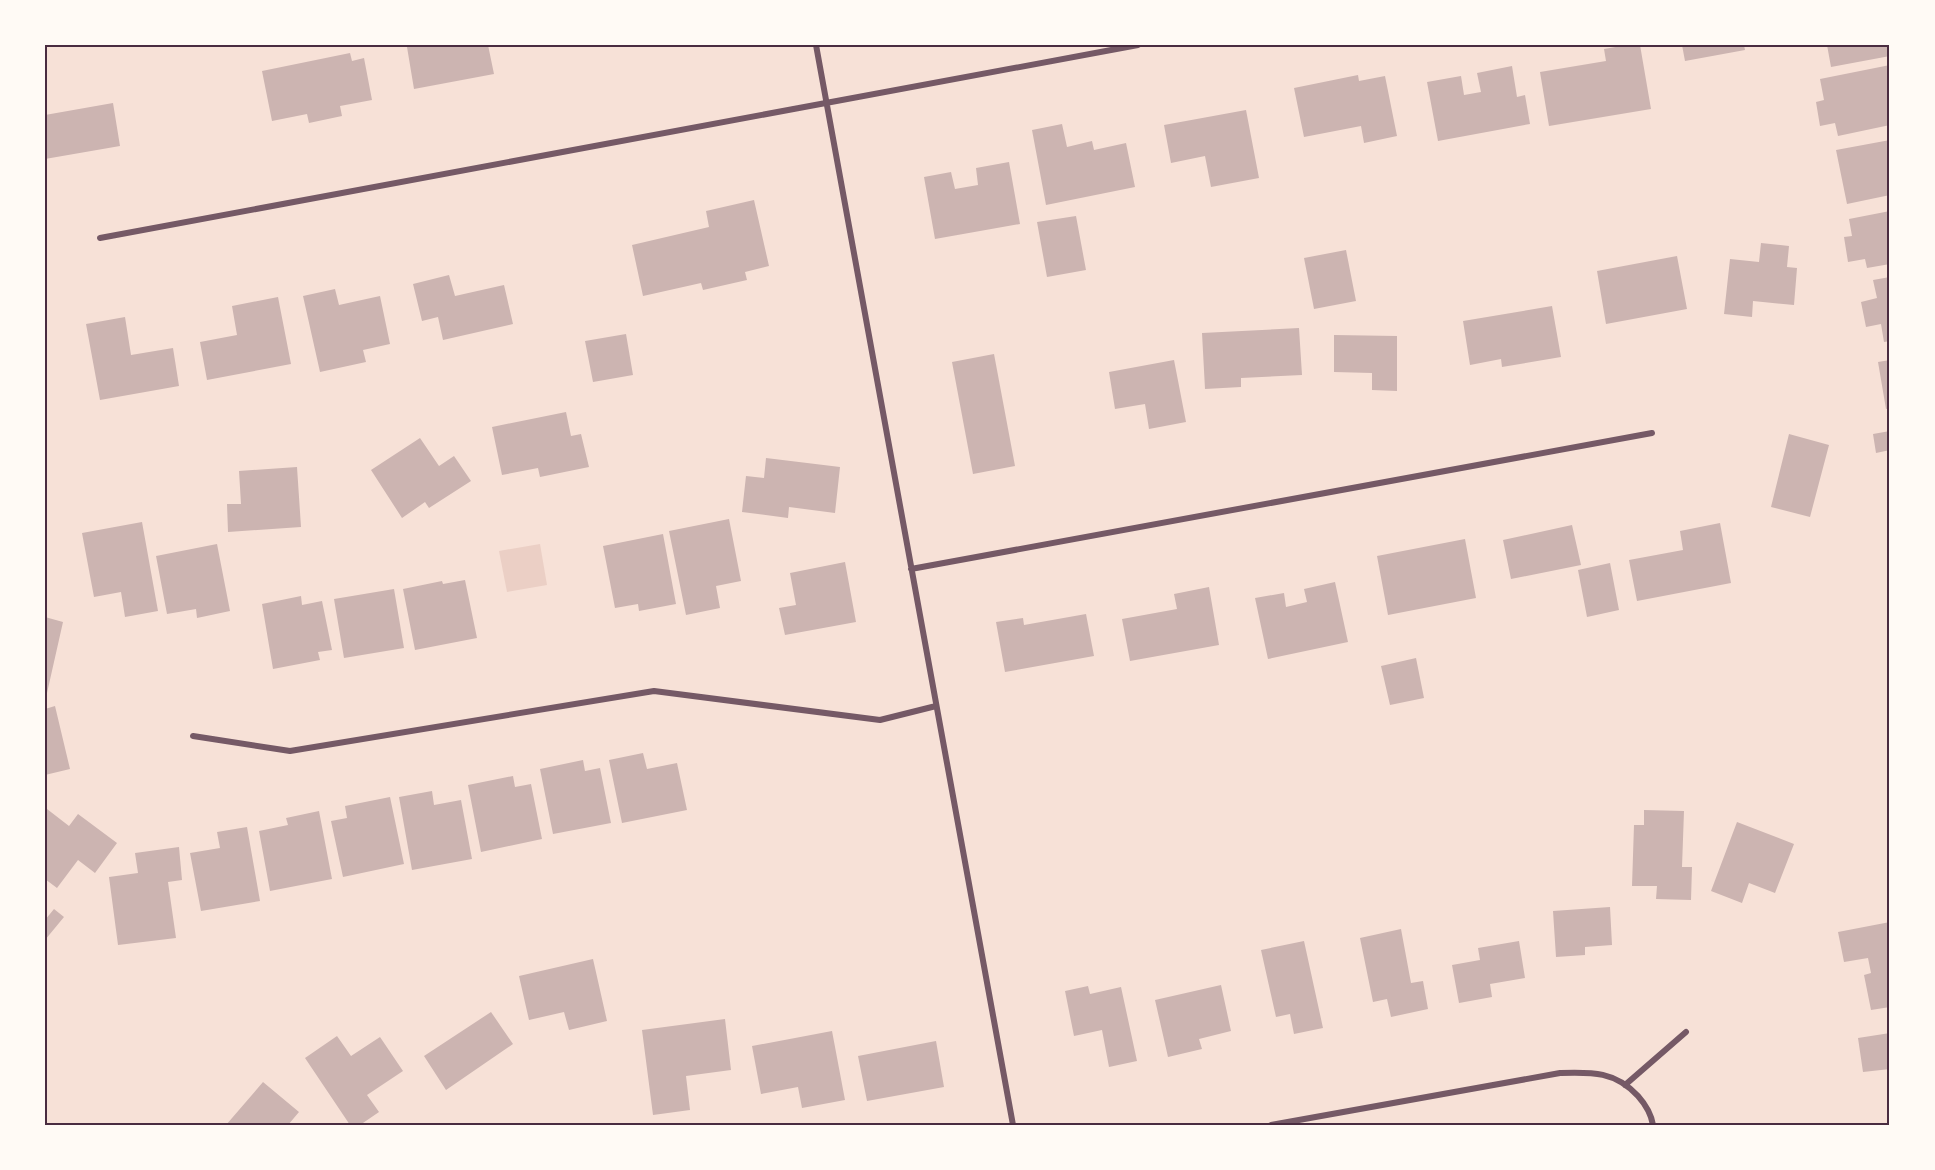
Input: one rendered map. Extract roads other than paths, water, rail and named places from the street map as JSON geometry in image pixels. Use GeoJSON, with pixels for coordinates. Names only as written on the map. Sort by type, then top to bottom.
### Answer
{"type":"FeatureCollection","features":[{"type":"Feature","properties":{"kind":"street"},"geometry":{"type":"LineString","coordinates":[[816,45],[1013,1125]]}},
{"type":"Feature","properties":{"kind":"street"},"geometry":{"type":"LineString","coordinates":[[100,238],[1138,45]]}},
{"type":"Feature","properties":{"kind":"street"},"geometry":{"type":"LineString","coordinates":[[911,569],[1652,433]]}},
{"type":"Feature","properties":{"kind":"street"},"geometry":{"type":"LineString","coordinates":[[193,736],[290,751],[654,691],[880,720],[936,706]]}},
{"type":"Feature","properties":{"kind":"street"},"geometry":{"type":"LineString","coordinates":[[1625,1085],[1686,1032]]}},
{"type":"Feature","properties":{"kind":"street"},"geometry":{"type":"LineString","coordinates":[[1271,1125],[1560,1072],[1605,1074],[1619,1079],[1647,1107],[1653,1125]]}}]}
